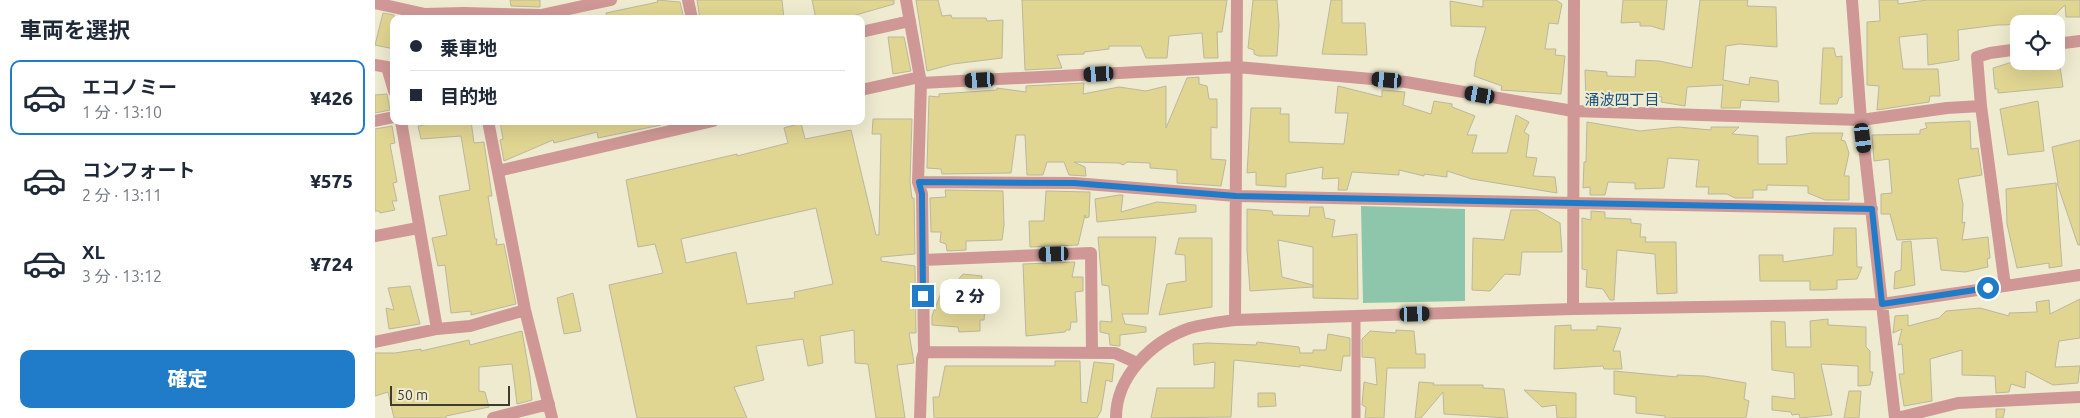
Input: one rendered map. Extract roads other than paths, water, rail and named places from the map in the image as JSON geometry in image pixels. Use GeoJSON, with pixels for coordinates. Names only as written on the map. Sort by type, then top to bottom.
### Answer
{"type":"FeatureCollection","features":[{"type":"Feature","properties":{"kind":"street"},"geometry":{"type":"LineString","coordinates":[[541,15],[611,0]]}},
{"type":"Feature","properties":{"kind":"street"},"geometry":{"type":"LineString","coordinates":[[688,0],[691,15]]}},
{"type":"Feature","properties":{"kind":"street"},"geometry":{"type":"LineString","coordinates":[[906,0],[920,80],[919,182],[922,194],[924,352],[922,359],[920,418]]}},
{"type":"Feature","properties":{"kind":"street"},"geometry":{"type":"LineString","coordinates":[[1235,320],[1237,0]]}},
{"type":"Feature","properties":{"kind":"street"},"geometry":{"type":"LineString","coordinates":[[1573,0],[1573,309]]}},
{"type":"Feature","properties":{"kind":"street"},"geometry":{"type":"LineString","coordinates":[[1852,0],[1861,120],[1896,418],[1958,403],[2080,397]]}},
{"type":"Feature","properties":{"kind":"street"},"geometry":{"type":"LineString","coordinates":[[375,3],[425,14],[445,15]]}},
{"type":"Feature","properties":{"kind":"street"},"geometry":{"type":"LineString","coordinates":[[865,31],[910,21]]}},
{"type":"Feature","properties":{"kind":"street"},"geometry":{"type":"LineString","coordinates":[[2065,43],[2080,41]]}},
{"type":"Feature","properties":{"kind":"street"},"geometry":{"type":"LineString","coordinates":[[2005,286],[1981,106],[1977,57],[2010,50]]}},
{"type":"Feature","properties":{"kind":"street"},"geometry":{"type":"LineString","coordinates":[[375,65],[387,67],[390,77]]}},
{"type":"Feature","properties":{"kind":"street"},"geometry":{"type":"LineString","coordinates":[[865,89],[920,80],[1237,67],[1406,82],[1573,111],[1861,120],[1947,108],[1981,106]]}},
{"type":"Feature","properties":{"kind":"street"},"geometry":{"type":"LineString","coordinates":[[375,121],[390,118]]}},
{"type":"Feature","properties":{"kind":"street"},"geometry":{"type":"LineString","coordinates":[[402,125],[437,329]]}},
{"type":"Feature","properties":{"kind":"street"},"geometry":{"type":"LineString","coordinates":[[489,125],[525,310],[552,418]]}},
{"type":"Feature","properties":{"kind":"street"},"geometry":{"type":"LineString","coordinates":[[498,171],[696,125]]}},
{"type":"Feature","properties":{"kind":"street"},"geometry":{"type":"LineString","coordinates":[[919,182],[1074,183],[1236,196],[1872,209]]}},
{"type":"Feature","properties":{"kind":"street"},"geometry":{"type":"LineString","coordinates":[[375,236],[418,228]]}},
{"type":"Feature","properties":{"kind":"street"},"geometry":{"type":"LineString","coordinates":[[923,260],[1091,253],[1092,353]]}},
{"type":"Feature","properties":{"kind":"street"},"geometry":{"type":"LineString","coordinates":[[1116,418],[1121,394],[1137,363],[1166,340],[1190,328],[1235,320],[1573,309],[1882,304],[2080,275]]}},
{"type":"Feature","properties":{"kind":"street"},"geometry":{"type":"LineString","coordinates":[[375,342],[437,329],[470,326],[525,310]]}},
{"type":"Feature","properties":{"kind":"street"},"geometry":{"type":"LineString","coordinates":[[924,352],[1115,353],[1137,363]]}},
{"type":"Feature","properties":{"kind":"street"},"geometry":{"type":"LineString","coordinates":[[493,418],[549,404]]}},
{"type":"Feature","properties":{"kind":"lane"},"geometry":{"type":"LineString","coordinates":[[1355,316],[1356,418]]}},
{"type":"Feature","properties":{"kind":"district","name":"涌波四丁目"},"geometry":{"type":"Point","coordinates":[1622,100]}}]}
